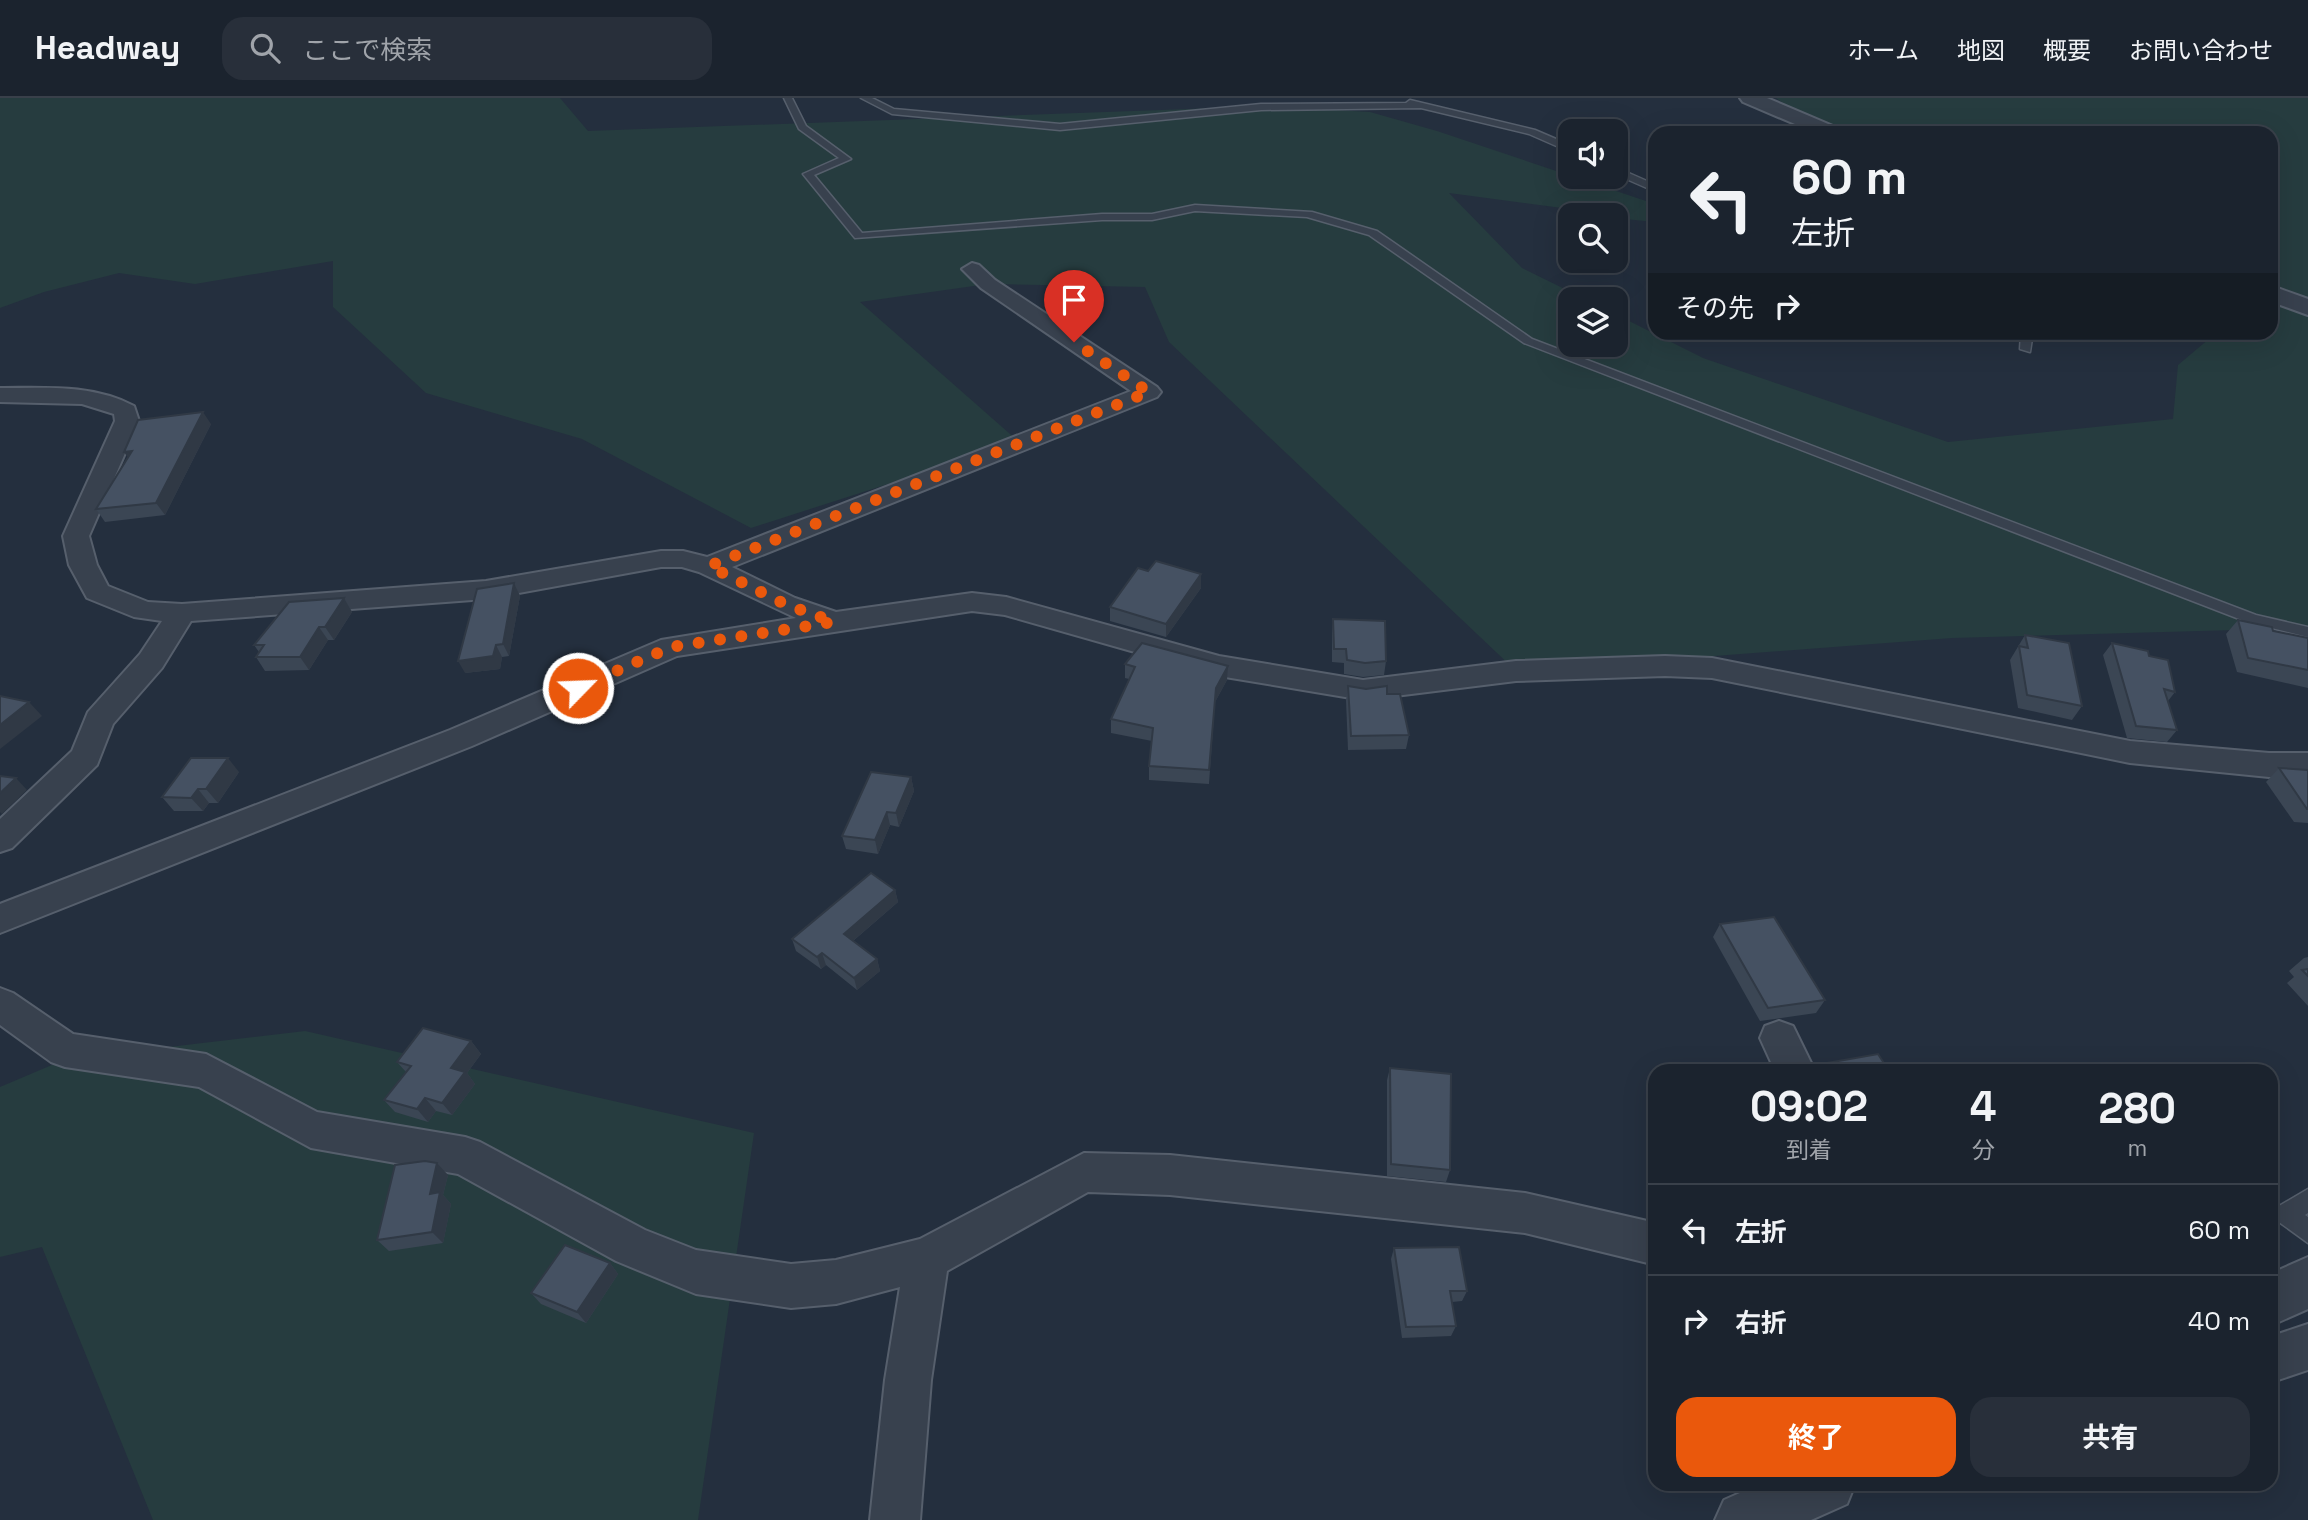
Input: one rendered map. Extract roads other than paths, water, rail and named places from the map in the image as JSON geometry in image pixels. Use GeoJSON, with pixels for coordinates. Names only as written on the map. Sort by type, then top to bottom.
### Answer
{"type":"FeatureCollection","features":[{"type":"Feature","properties":{"kind":"street"},"geometry":{"type":"LineString","coordinates":[[1750,98],[1816,126]]}},
{"type":"Feature","properties":{"kind":"street"},"geometry":{"type":"LineString","coordinates":[[709,566],[1149,392],[988,284],[972,269]]}},
{"type":"Feature","properties":{"kind":"street"},"geometry":{"type":"LineString","coordinates":[[2278,296],[2308,308]]}},
{"type":"Feature","properties":{"kind":"street"},"geometry":{"type":"LineString","coordinates":[[0,395],[88,398],[114,403],[126,411],[127,421],[76,536],[83,565],[97,592],[144,611],[182,613],[486,590],[661,559],[683,559],[709,566],[785,604],[834,622]]}},
{"type":"Feature","properties":{"kind":"street"},"geometry":{"type":"LineString","coordinates":[[0,919],[461,738],[671,647],[972,602],[1006,606],[1219,666],[1363,690],[1516,671],[1665,666],[1712,668],[2130,752],[2269,765],[2308,765]]}},
{"type":"Feature","properties":{"kind":"street"},"geometry":{"type":"LineString","coordinates":[[0,839],[86,757],[99,720],[151,661],[182,613]]}},
{"type":"Feature","properties":{"kind":"street"},"geometry":{"type":"LineString","coordinates":[[0,1004],[65,1050],[206,1071],[311,1129],[465,1156],[631,1247],[696,1272],[791,1286],[835,1282],[927,1258],[1084,1172],[1170,1175],[1525,1213],[1648,1242]]}},
{"type":"Feature","properties":{"kind":"street"},"geometry":{"type":"LineString","coordinates":[[895,1520],[908,1380],[927,1258]]}},
{"type":"Feature","properties":{"kind":"street"},"geometry":{"type":"LineString","coordinates":[[2278,1295],[2308,1282]]}},
{"type":"Feature","properties":{"kind":"street"},"geometry":{"type":"LineString","coordinates":[[2278,1357],[2308,1346]]}},
{"type":"Feature","properties":{"kind":"street"},"geometry":{"type":"LineString","coordinates":[[1744,1520],[1811,1491]]}},
{"type":"Feature","properties":{"kind":"lane"},"geometry":{"type":"LineString","coordinates":[[788,98],[802,128],[846,159],[808,174],[859,236],[1102,217],[1152,217],[1195,208],[1308,214],[1373,233],[1528,341],[2252,620],[2308,632]]}},
{"type":"Feature","properties":{"kind":"lane"},"geometry":{"type":"LineString","coordinates":[[865,98],[892,111],[1060,127],[1261,107],[1420,106]]}},
{"type":"Feature","properties":{"kind":"lane"},"geometry":{"type":"LineString","coordinates":[[1390,98],[1532,132],[1558,144]]}},
{"type":"Feature","properties":{"kind":"lane"},"geometry":{"type":"LineString","coordinates":[[1628,176],[1648,185]]}},
{"type":"Feature","properties":{"kind":"lane"},"geometry":{"type":"LineString","coordinates":[[2026,349],[2027,340]]}},
{"type":"Feature","properties":{"kind":"lane"},"geometry":{"type":"LineString","coordinates":[[2308,1200],[2287,1214],[2308,1232]]}}]}
